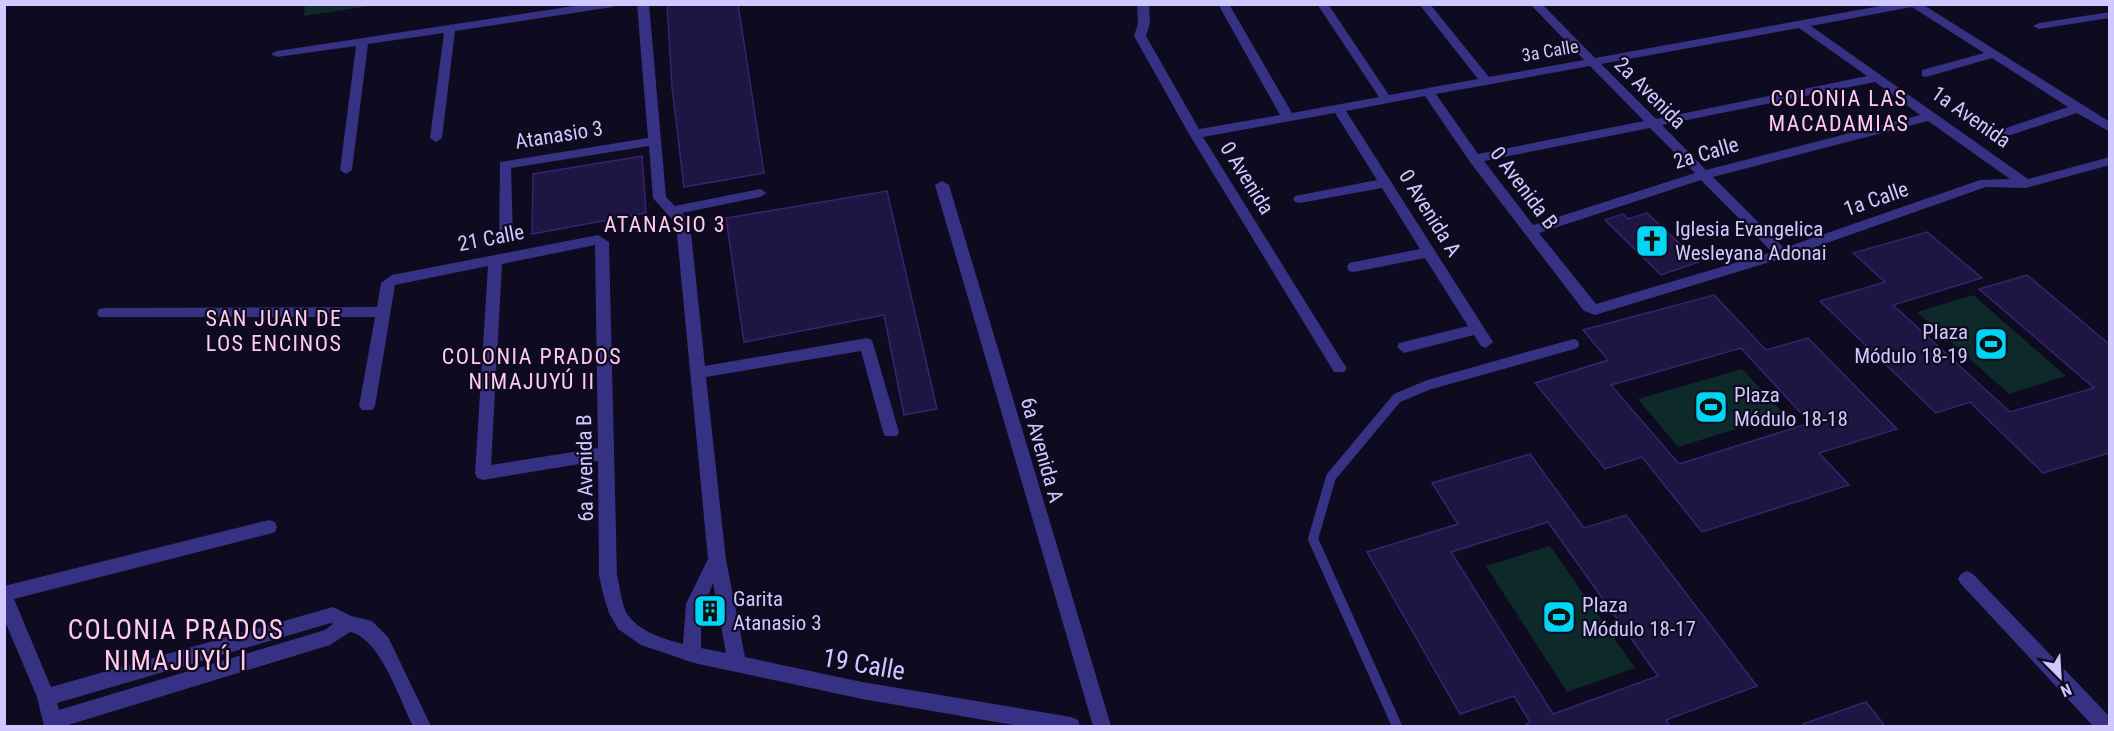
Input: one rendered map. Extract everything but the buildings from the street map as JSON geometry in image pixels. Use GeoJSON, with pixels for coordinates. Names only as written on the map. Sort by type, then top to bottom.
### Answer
{"type":"FeatureCollection","features":[{"type":"Feature","properties":{"kind":"street"},"geometry":{"type":"LineString","coordinates":[[277,54],[613,4]]}},
{"type":"Feature","properties":{"kind":"street"},"geometry":{"type":"LineString","coordinates":[[643,4],[660,198],[683,223],[717,561],[737,664]]}},
{"type":"Feature","properties":{"kind":"street","name":"0 Avenida"},"geometry":{"type":"LineString","coordinates":[[1143,4],[1144,23],[1140,36],[1195,134],[1339,368]]}},
{"type":"Feature","properties":{"kind":"street"},"geometry":{"type":"LineString","coordinates":[[1223,4],[1288,117]]}},
{"type":"Feature","properties":{"kind":"street"},"geometry":{"type":"LineString","coordinates":[[1322,4],[1386,99]]}},
{"type":"Feature","properties":{"kind":"street"},"geometry":{"type":"LineString","coordinates":[[1425,4],[1486,81]]}},
{"type":"Feature","properties":{"kind":"street"},"geometry":{"type":"LineString","coordinates":[[1913,4],[2109,128]]}},
{"type":"Feature","properties":{"kind":"street","name":"3a Calle"},"geometry":{"type":"LineString","coordinates":[[1195,134],[1913,4]]}},
{"type":"Feature","properties":{"kind":"street"},"geometry":{"type":"LineString","coordinates":[[1537,5],[1592,62]]}},
{"type":"Feature","properties":{"kind":"street"},"geometry":{"type":"LineString","coordinates":[[2039,26],[2109,15]]}},
{"type":"Feature","properties":{"kind":"street","name":"1a Avenida"},"geometry":{"type":"LineString","coordinates":[[1801,24],[2026,184]]}},
{"type":"Feature","properties":{"kind":"street"},"geometry":{"type":"LineString","coordinates":[[436,138],[450,28]]}},
{"type":"Feature","properties":{"kind":"street"},"geometry":{"type":"LineString","coordinates":[[346,170],[362,42]]}},
{"type":"Feature","properties":{"kind":"street"},"geometry":{"type":"LineString","coordinates":[[1926,73],[1995,54]]}},
{"type":"Feature","properties":{"kind":"street","name":"2a Avenida"},"geometry":{"type":"LineString","coordinates":[[1592,62],[1782,254]]}},
{"type":"Feature","properties":{"kind":"street"},"geometry":{"type":"LineString","coordinates":[[1475,159],[1877,78]]}},
{"type":"Feature","properties":{"kind":"street","name":"0 Avenida B"},"geometry":{"type":"LineString","coordinates":[[1428,92],[1475,159],[1589,307]]}},
{"type":"Feature","properties":{"kind":"street","name":"0 Avenida A"},"geometry":{"type":"LineString","coordinates":[[1338,108],[1482,335],[1404,347]]}},
{"type":"Feature","properties":{"kind":"street"},"geometry":{"type":"LineString","coordinates":[[2007,132],[2078,108]]}},
{"type":"Feature","properties":{"kind":"street","name":"2a Calle"},"geometry":{"type":"LineString","coordinates":[[1529,231],[1703,175],[1931,116]]}},
{"type":"Feature","properties":{"kind":"street","name":"Atanasio 3"},"geometry":{"type":"LineString","coordinates":[[506,237],[506,165],[655,141]]}},
{"type":"Feature","properties":{"kind":"street","name":"1a Calle"},"geometry":{"type":"LineString","coordinates":[[1589,307],[1601,310],[1782,254],[1985,183],[2026,184],[2109,161]]}},
{"type":"Feature","properties":{"kind":"street"},"geometry":{"type":"LineString","coordinates":[[1300,199],[1386,183]]}},
{"type":"Feature","properties":{"kind":"street","name":"6a Avenida A"},"geometry":{"type":"LineString","coordinates":[[942,185],[1102,726]]}},
{"type":"Feature","properties":{"kind":"street"},"geometry":{"type":"LineString","coordinates":[[671,211],[760,193]]}},
{"type":"Feature","properties":{"kind":"street","name":"21 Calle"},"geometry":{"type":"LineString","coordinates":[[384,312],[388,283],[399,276],[589,240],[602,242]]}},
{"type":"Feature","properties":{"kind":"street","name":"6a Avenida B"},"geometry":{"type":"LineString","coordinates":[[602,242],[608,575],[617,609],[624,623],[650,641]]}},
{"type":"Feature","properties":{"kind":"street"},"geometry":{"type":"LineString","coordinates":[[1354,267],[1429,252]]}},
{"type":"Feature","properties":{"kind":"street"},"geometry":{"type":"LineString","coordinates":[[495,259],[483,473],[606,453]]}},
{"type":"Feature","properties":{"kind":"street"},"geometry":{"type":"LineString","coordinates":[[104,313],[384,312],[367,406]]}},
{"type":"Feature","properties":{"kind":"street"},"geometry":{"type":"LineString","coordinates":[[698,373],[867,344],[891,432]]}},
{"type":"Feature","properties":{"kind":"street"},"geometry":{"type":"LineString","coordinates":[[269,526],[4,595],[46,697],[53,724],[330,637],[348,624]]}},
{"type":"Feature","properties":{"kind":"street"},"geometry":{"type":"LineString","coordinates":[[692,654],[690,621],[695,596],[717,561]]}},
{"type":"Feature","properties":{"kind":"street"},"geometry":{"type":"LineString","coordinates":[[1967,579],[2105,726]]}},
{"type":"Feature","properties":{"kind":"street"},"geometry":{"type":"LineString","coordinates":[[46,697],[333,615],[348,624],[366,627],[382,643],[423,726]]}},
{"type":"Feature","properties":{"kind":"street","name":"19 Calle"},"geometry":{"type":"LineString","coordinates":[[650,641],[692,654],[785,676],[1071,726]]}},
{"type":"Feature","properties":{"kind":"lane"},"geometry":{"type":"LineString","coordinates":[[1397,726],[1313,538],[1331,477],[1397,398],[1428,385],[1574,344]]}},
{"type":"Feature","properties":{"kind":"green space"},"geometry":{"type":"Polygon","coordinates":[[[306,4],[376,5],[304,16],[306,4]]]}},
{"type":"Feature","properties":{"kind":"green space","name":"Plaza Módulo 18-19"},"geometry":{"type":"Polygon","coordinates":[[[1973,295],[2066,376],[2009,394],[1917,312],[1973,295]]]}},
{"type":"Feature","properties":{"kind":"green space","name":"Plaza Módulo 18-18"},"geometry":{"type":"Polygon","coordinates":[[[1742,369],[1784,414],[1678,447],[1638,399],[1742,369]]]}},
{"type":"Feature","properties":{"kind":"green space","name":"Plaza Módulo 18-17"},"geometry":{"type":"Polygon","coordinates":[[[1550,546],[1635,668],[1567,692],[1486,566],[1550,546]]]}},
{"type":"Feature","properties":{"kind":"place","name":"Iglesia Evangelica Wesleyana Adonai"},"geometry":{"type":"Point","coordinates":[1652,241]}},
{"type":"Feature","properties":{"kind":"place","name":"Plaza Módulo 18-19"},"geometry":{"type":"Point","coordinates":[1991,344]}},
{"type":"Feature","properties":{"kind":"place","name":"Plaza Módulo 18-18"},"geometry":{"type":"Point","coordinates":[1711,407]}},
{"type":"Feature","properties":{"kind":"place","name":"Garita Atanasio 3"},"geometry":{"type":"Point","coordinates":[710,611]}},
{"type":"Feature","properties":{"kind":"place","name":"Plaza Módulo 18-17"},"geometry":{"type":"Point","coordinates":[1559,617]}},
{"type":"Feature","properties":{"kind":"district","name":"COLONIA LAS MACADAMIAS"},"geometry":{"type":"Point","coordinates":[1839,110]}},
{"type":"Feature","properties":{"kind":"district","name":"ATANASIO 3"},"geometry":{"type":"Point","coordinates":[665,224]}},
{"type":"Feature","properties":{"kind":"district","name":"SAN JUAN DE LOS ENCINOS"},"geometry":{"type":"Point","coordinates":[274,330]}},
{"type":"Feature","properties":{"kind":"district","name":"COLONIA PRADOS NIMAJUYÚ II"},"geometry":{"type":"Point","coordinates":[532,368]}},
{"type":"Feature","properties":{"kind":"district","name":"COLONIA PRADOS NIMAJUYÚ I"},"geometry":{"type":"Point","coordinates":[176,646]}}]}
